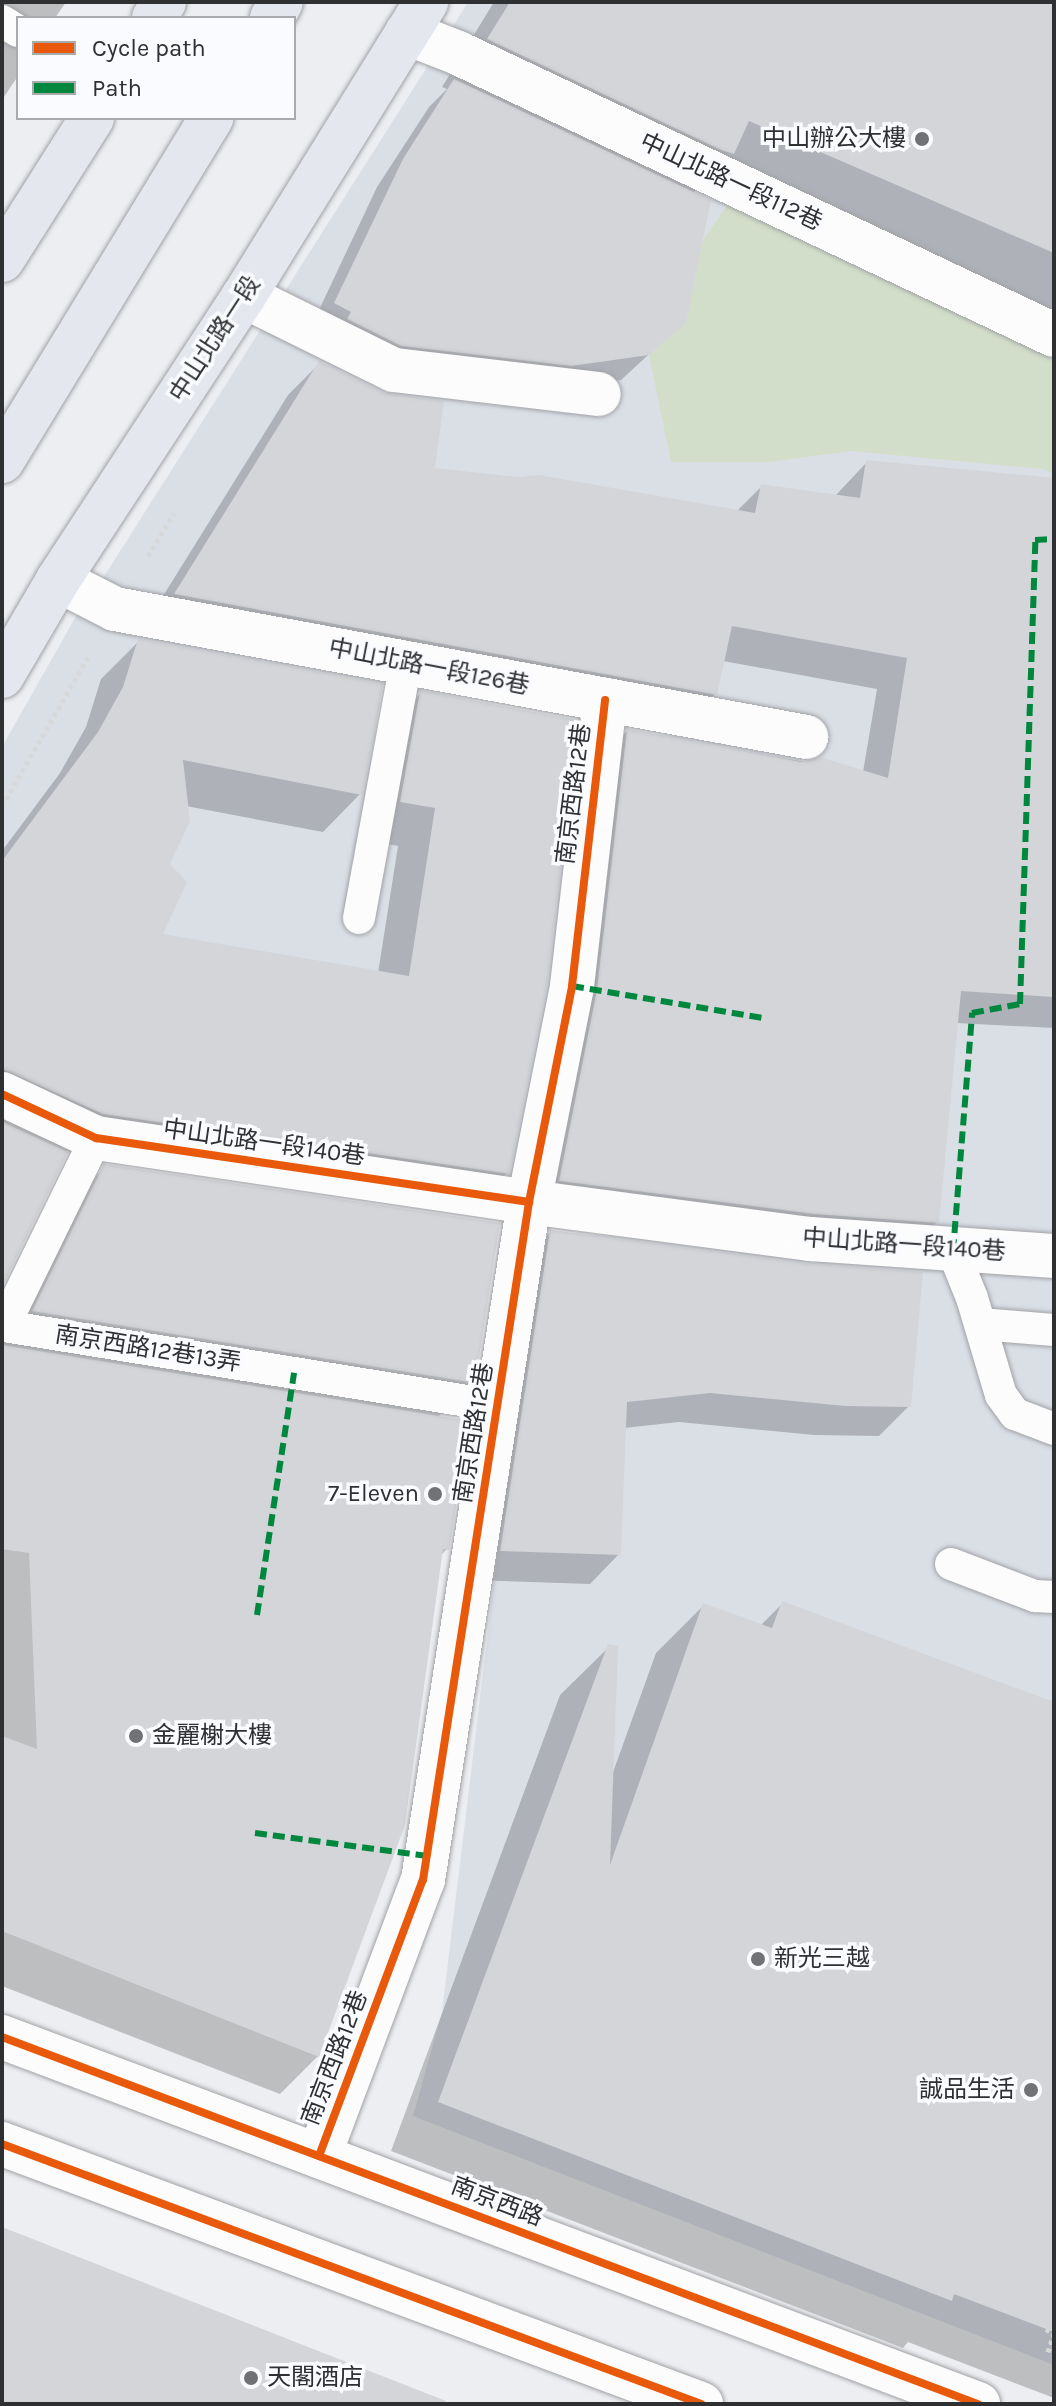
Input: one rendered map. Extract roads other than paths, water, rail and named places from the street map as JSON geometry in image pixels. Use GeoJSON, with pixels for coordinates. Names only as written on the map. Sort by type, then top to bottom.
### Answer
{"type":"FeatureCollection","features":[{"type":"Feature","properties":{"kind":"main road","name":"中山北路一段"},"geometry":{"type":"LineString","coordinates":[[2,676],[58,580],[244,296],[417,18]]}},
{"type":"Feature","properties":{"kind":"main road"},"geometry":{"type":"LineString","coordinates":[[2,260],[91,120]]}},
{"type":"Feature","properties":{"kind":"main road"},"geometry":{"type":"LineString","coordinates":[[2,461],[210,120]]}},
{"type":"Feature","properties":{"kind":"street","name":"中山北路一段112巷"},"geometry":{"type":"LineString","coordinates":[[417,18],[458,53],[1054,335]]}},
{"type":"Feature","properties":{"kind":"street"},"geometry":{"type":"LineString","coordinates":[[244,296],[394,370],[599,394]]}},
{"type":"Feature","properties":{"kind":"street","name":"中山北路一段126巷"},"geometry":{"type":"LineString","coordinates":[[58,580],[115,609],[806,737]]}},
{"type":"Feature","properties":{"kind":"street","name":"南京西路12巷"},"geometry":{"type":"LineString","coordinates":[[319,2156],[423,1880],[529,1202],[572,986],[605,700]]}},
{"type":"Feature","properties":{"kind":"street","name":"中山北路一段140巷"},"geometry":{"type":"LineString","coordinates":[[2,1094],[96,1138],[529,1202],[811,1239],[1054,1256]]}},
{"type":"Feature","properties":{"kind":"street","name":"南京西路"},"geometry":{"type":"LineString","coordinates":[[2,2037],[978,2404]]}},
{"type":"Feature","properties":{"kind":"street"},"geometry":{"type":"LineString","coordinates":[[2,2144],[701,2404]]}},
{"type":"Feature","properties":{"kind":"lane"},"geometry":{"type":"LineString","coordinates":[[359,918],[406,663]]}},
{"type":"Feature","properties":{"kind":"lane","name":"南京西路12巷13弄"},"geometry":{"type":"LineString","coordinates":[[96,1138],[4,1326],[498,1406]]}},
{"type":"Feature","properties":{"kind":"lane"},"geometry":{"type":"LineString","coordinates":[[953,1251],[980,1324],[1001,1395],[1015,1414],[1054,1429]]}},
{"type":"Feature","properties":{"kind":"lane"},"geometry":{"type":"LineString","coordinates":[[980,1324],[1054,1330]]}},
{"type":"Feature","properties":{"kind":"lane"},"geometry":{"type":"LineString","coordinates":[[951,1564],[1035,1596],[1054,1597]]}},
{"type":"Feature","properties":{"kind":"place","name":"中山辦公大樓"},"geometry":{"type":"Point","coordinates":[922,139]}},
{"type":"Feature","properties":{"kind":"place","name":"7-Eleven"},"geometry":{"type":"Point","coordinates":[435,1494]}},
{"type":"Feature","properties":{"kind":"place","name":"金麗榭大樓"},"geometry":{"type":"Point","coordinates":[136,1736]}},
{"type":"Feature","properties":{"kind":"place","name":"新光三越"},"geometry":{"type":"Point","coordinates":[758,1959]}},
{"type":"Feature","properties":{"kind":"place","name":"誠品生活"},"geometry":{"type":"Point","coordinates":[1031,2090]}},
{"type":"Feature","properties":{"kind":"place","name":"天閣酒店"},"geometry":{"type":"Point","coordinates":[251,2378]}}]}
